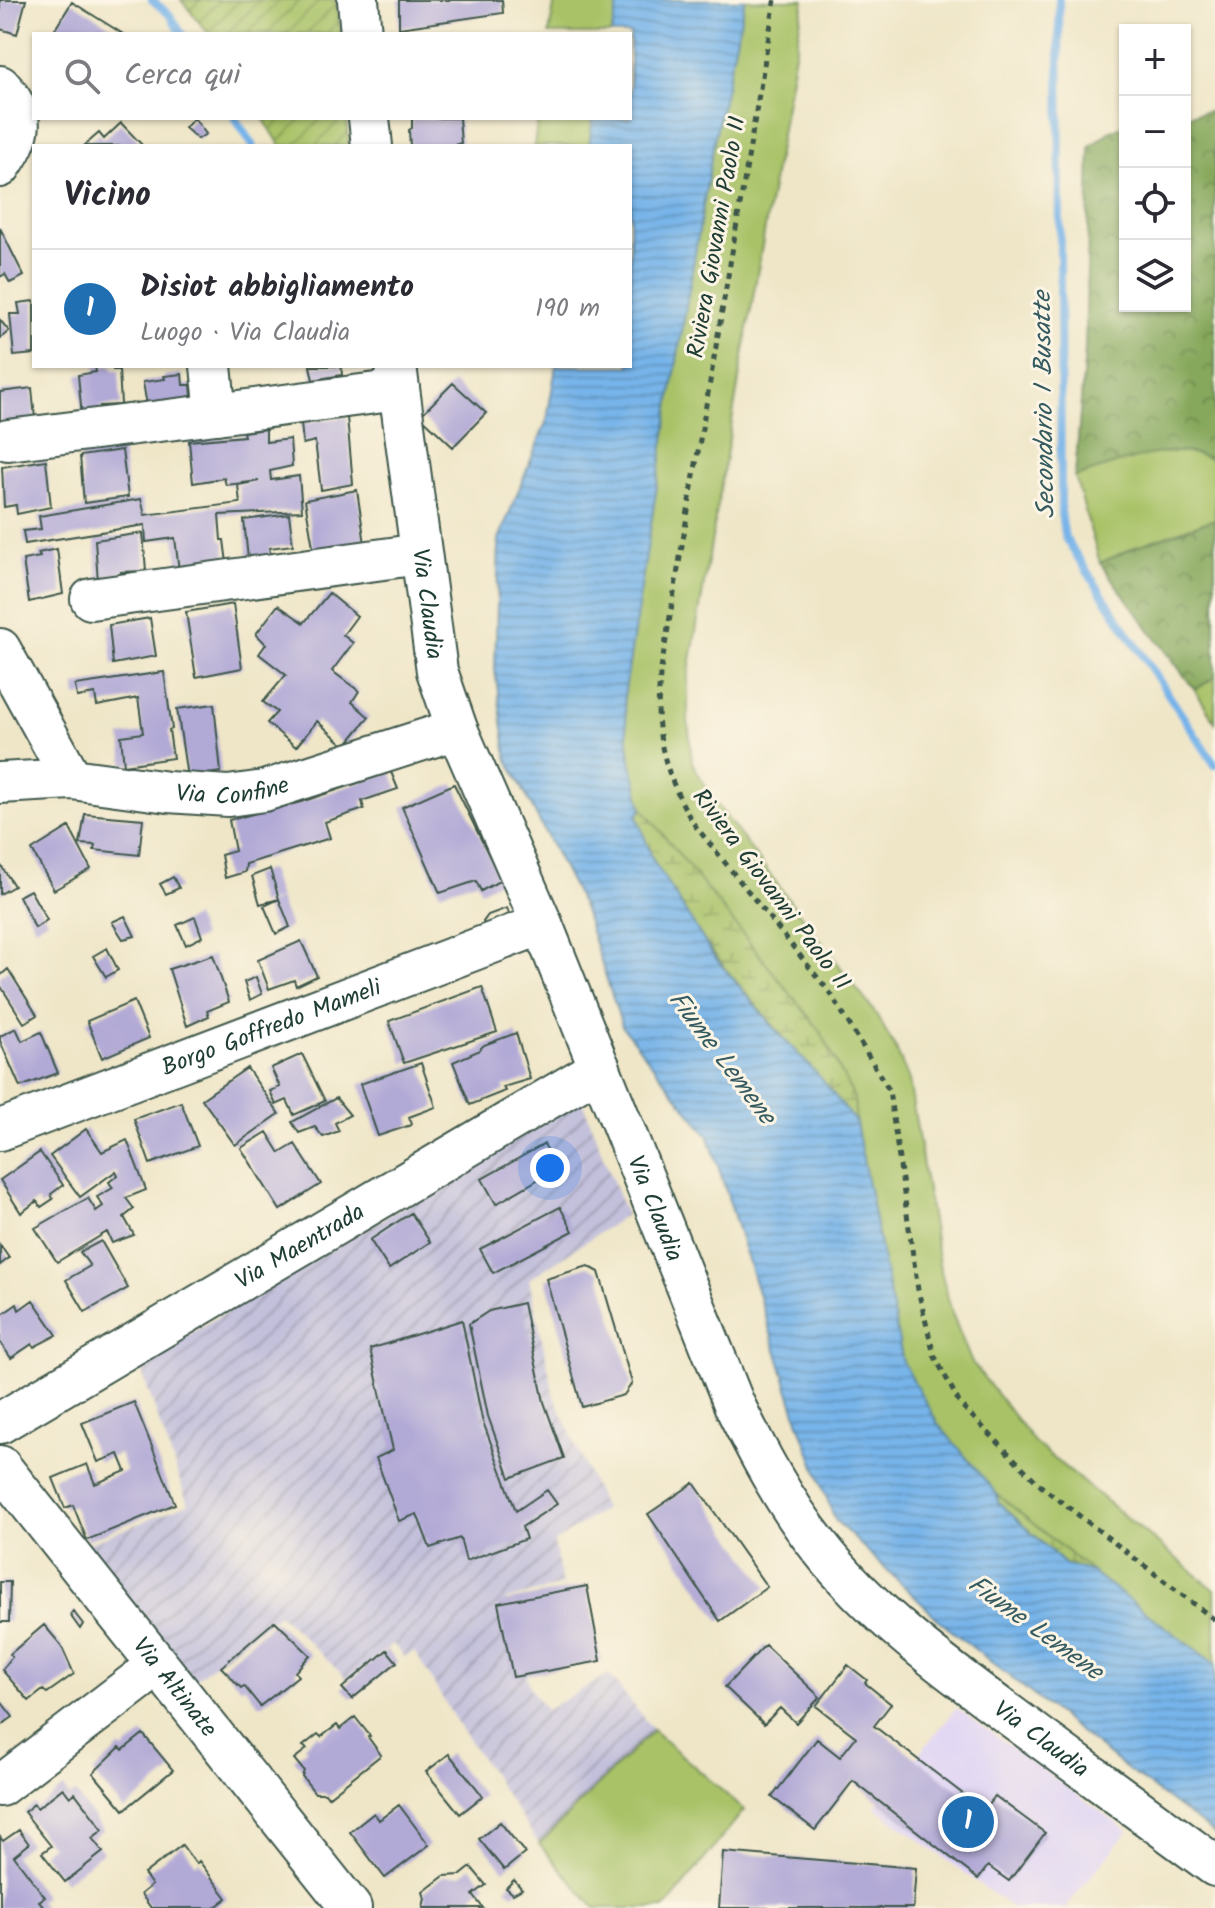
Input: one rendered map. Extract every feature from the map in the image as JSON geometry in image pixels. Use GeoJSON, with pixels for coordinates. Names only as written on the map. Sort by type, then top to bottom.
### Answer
{"type":"FeatureCollection","features":[{"type":"Feature","properties":{"kind":"street"},"geometry":{"type":"LineString","coordinates":[[358,0],[361,32]]}},
{"type":"Feature","properties":{"kind":"street"},"geometry":{"type":"LineString","coordinates":[[0,86],[15,102],[20,123],[13,149],[0,167]]}},
{"type":"Feature","properties":{"kind":"street"},"geometry":{"type":"LineString","coordinates":[[369,120],[372,144]]}},
{"type":"Feature","properties":{"kind":"street"},"geometry":{"type":"LineString","coordinates":[[211,368],[216,414]]}},
{"type":"Feature","properties":{"kind":"street"},"geometry":{"type":"LineString","coordinates":[[8,440],[216,414],[397,378]]}},
{"type":"Feature","properties":{"kind":"street","name":"Via Claudia"},"geometry":{"type":"LineString","coordinates":[[397,378],[437,671],[457,729],[542,924],[734,1404],[761,1458],[818,1546],[888,1618],[970,1686],[1215,1866]]}},
{"type":"Feature","properties":{"kind":"street"},"geometry":{"type":"LineString","coordinates":[[91,599],[420,554]]}},
{"type":"Feature","properties":{"kind":"street"},"geometry":{"type":"LineString","coordinates":[[0,649],[72,779]]}},
{"type":"Feature","properties":{"kind":"street","name":"Via Confine"},"geometry":{"type":"LineString","coordinates":[[0,783],[72,779],[228,796],[264,791],[457,729]]}},
{"type":"Feature","properties":{"kind":"street","name":"Borgo Goffredo Mameli"},"geometry":{"type":"LineString","coordinates":[[0,1130],[542,924]]}},
{"type":"Feature","properties":{"kind":"street","name":"Via Maentrada"},"geometry":{"type":"LineString","coordinates":[[0,1423],[600,1068]]}},
{"type":"Feature","properties":{"kind":"street","name":"Via Altinate"},"geometry":{"type":"LineString","coordinates":[[0,1466],[351,1908]]}},
{"type":"Feature","properties":{"kind":"street"},"geometry":{"type":"LineString","coordinates":[[0,1786],[157,1666]]}},
{"type":"Feature","properties":{"kind":"path","name":"Riviera Giovanni Paolo II"},"geometry":{"type":"LineString","coordinates":[[775,0],[660,675],[659,727],[668,768],[677,795],[693,823],[831,994],[889,1090],[918,1290],[934,1355],[960,1404],[1042,1487],[1215,1620]]}},
{"type":"Feature","properties":{"kind":"shaded area"},"geometry":{"type":"Polygon","coordinates":[[[582,1100],[626,1215],[529,1279],[554,1395],[604,1509],[554,1543],[562,1585],[506,1600],[530,1688],[546,1710],[609,1674],[653,1730],[539,1844],[456,1721],[415,1652],[404,1657],[393,1644],[348,1680],[279,1614],[190,1683],[81,1546],[188,1504],[139,1364],[582,1100]]]}},
{"type":"Feature","properties":{"kind":"shaded area"},"geometry":{"type":"Polygon","coordinates":[[[957,1708],[1128,1831],[1065,1908],[1012,1908],[875,1807],[957,1708]]]}},
{"type":"Feature","properties":{"kind":"green space"},"geometry":{"type":"Polygon","coordinates":[[[181,0],[336,0],[341,32],[207,32],[181,0]]]}},
{"type":"Feature","properties":{"kind":"green space"},"geometry":{"type":"Polygon","coordinates":[[[555,0],[804,0],[688,678],[692,762],[711,797],[876,1014],[895,1047],[909,1080],[939,1264],[952,1313],[971,1361],[1035,1443],[1215,1590],[1215,1751],[1026,1631],[744,1103],[612,956],[632,368],[632,144],[534,144],[538,120],[632,120],[632,32],[549,32],[555,0]]]}},
{"type":"Feature","properties":{"kind":"green space"},"geometry":{"type":"Polygon","coordinates":[[[1215,110],[1215,722],[1195,690],[1100,563],[1075,477],[1085,351],[1111,130],[1119,128],[1119,312],[1191,312],[1191,115],[1215,110]]]}},
{"type":"Feature","properties":{"kind":"green space"},"geometry":{"type":"Polygon","coordinates":[[[1215,110],[1215,461],[1181,452],[1163,453],[1075,477],[1085,351],[1090,147],[1111,130],[1119,128],[1119,312],[1191,312],[1191,115],[1215,110]]]}},
{"type":"Feature","properties":{"kind":"green space"},"geometry":{"type":"Polygon","coordinates":[[[264,120],[347,120],[349,144],[280,144],[264,120]]]}},
{"type":"Feature","properties":{"kind":"green space"},"geometry":{"type":"Polygon","coordinates":[[[1215,519],[1215,677],[1195,690],[1100,563],[1140,545],[1215,519]]]}},
{"type":"Feature","properties":{"kind":"green space"},"geometry":{"type":"Polygon","coordinates":[[[642,808],[821,1032],[854,1098],[856,1123],[698,932],[651,857],[637,816],[642,808]]]}},
{"type":"Feature","properties":{"kind":"green space"},"geometry":{"type":"Polygon","coordinates":[[[997,1494],[1092,1572],[1066,1565],[998,1502],[997,1494]]]}},
{"type":"Feature","properties":{"kind":"green space"},"geometry":{"type":"Polygon","coordinates":[[[653,1730],[744,1810],[665,1908],[595,1908],[539,1844],[653,1730]]]}},
{"type":"Feature","properties":{"kind":"water","name":"Fiume Lemene"},"geometry":{"type":"Polygon","coordinates":[[[619,0],[745,0],[714,142],[624,697],[629,751],[642,808],[637,816],[653,860],[713,955],[820,1077],[856,1123],[903,1362],[938,1424],[997,1494],[998,1502],[1066,1565],[1092,1572],[1215,1664],[1215,1834],[1128,1770],[942,1623],[835,1520],[800,1426],[709,1137],[622,1026],[583,907],[507,758],[495,670],[499,539],[547,420],[556,368],[632,368],[632,144],[589,144],[593,120],[632,120],[632,32],[611,32],[619,0]]]}},
{"type":"Feature","properties":{"kind":"building"},"geometry":{"type":"Polygon","coordinates":[[[0,0],[26,0],[17,34],[0,29],[0,0]]]}},
{"type":"Feature","properties":{"kind":"building"},"geometry":{"type":"Polygon","coordinates":[[[399,0],[502,0],[503,13],[399,28],[399,0]]]}},
{"type":"Feature","properties":{"kind":"building"},"geometry":{"type":"Polygon","coordinates":[[[72,2],[120,32],[53,32],[72,2]]]}},
{"type":"Feature","properties":{"kind":"building"},"geometry":{"type":"Polygon","coordinates":[[[196,120],[206,134],[198,139],[185,128],[196,120]]]}},
{"type":"Feature","properties":{"kind":"building"},"geometry":{"type":"Polygon","coordinates":[[[412,120],[459,120],[461,143],[410,144],[409,130],[412,120]]]}},
{"type":"Feature","properties":{"kind":"building"},"geometry":{"type":"Polygon","coordinates":[[[121,123],[141,144],[86,144],[99,133],[104,139],[121,123]]]}},
{"type":"Feature","properties":{"kind":"building"},"geometry":{"type":"Polygon","coordinates":[[[0,228],[24,276],[10,283],[5,274],[0,277],[0,228]]]}},
{"type":"Feature","properties":{"kind":"building"},"geometry":{"type":"Polygon","coordinates":[[[32,301],[32,354],[14,356],[10,314],[20,314],[18,303],[32,301]]]}},
{"type":"Feature","properties":{"kind":"building"},"geometry":{"type":"Polygon","coordinates":[[[0,320],[9,331],[0,339],[0,320]]]}},
{"type":"Feature","properties":{"kind":"building"},"geometry":{"type":"Polygon","coordinates":[[[95,368],[119,370],[121,405],[100,406],[102,413],[82,416],[78,375],[96,372],[95,368]]]}},
{"type":"Feature","properties":{"kind":"building"},"geometry":{"type":"Polygon","coordinates":[[[310,368],[341,368],[342,375],[313,380],[310,368]]]}},
{"type":"Feature","properties":{"kind":"building"},"geometry":{"type":"Polygon","coordinates":[[[182,374],[183,385],[191,385],[193,408],[147,406],[143,382],[182,374]]]}},
{"type":"Feature","properties":{"kind":"building"},"geometry":{"type":"Polygon","coordinates":[[[453,383],[486,413],[453,447],[420,416],[453,383]]]}},
{"type":"Feature","properties":{"kind":"building"},"geometry":{"type":"Polygon","coordinates":[[[32,388],[36,429],[0,434],[0,392],[32,388]]]}},
{"type":"Feature","properties":{"kind":"building"},"geometry":{"type":"Polygon","coordinates":[[[347,417],[353,484],[321,490],[315,441],[303,444],[301,423],[347,417]]]}},
{"type":"Feature","properties":{"kind":"building"},"geometry":{"type":"Polygon","coordinates":[[[266,429],[266,442],[290,439],[292,466],[270,471],[271,480],[299,476],[302,511],[219,515],[227,563],[179,571],[175,538],[146,542],[145,525],[25,544],[23,531],[41,529],[39,516],[141,499],[145,515],[240,503],[238,485],[259,481],[226,485],[224,478],[193,483],[189,441],[244,436],[243,432],[266,429]]]}},
{"type":"Feature","properties":{"kind":"building"},"geometry":{"type":"Polygon","coordinates":[[[122,450],[128,497],[84,503],[80,456],[122,450]]]}},
{"type":"Feature","properties":{"kind":"building"},"geometry":{"type":"Polygon","coordinates":[[[46,460],[51,507],[17,514],[16,505],[4,507],[2,467],[46,460]]]}},
{"type":"Feature","properties":{"kind":"building"},"geometry":{"type":"Polygon","coordinates":[[[357,490],[365,544],[314,553],[305,500],[357,490]]]}},
{"type":"Feature","properties":{"kind":"building"},"geometry":{"type":"Polygon","coordinates":[[[289,514],[293,545],[269,548],[271,556],[248,559],[244,520],[289,514]]]}},
{"type":"Feature","properties":{"kind":"building"},"geometry":{"type":"Polygon","coordinates":[[[143,533],[146,571],[121,572],[121,579],[98,582],[95,540],[143,533]]]}},
{"type":"Feature","properties":{"kind":"building"},"geometry":{"type":"Polygon","coordinates":[[[57,549],[63,594],[29,602],[23,560],[57,549]]]}},
{"type":"Feature","properties":{"kind":"building"},"geometry":{"type":"Polygon","coordinates":[[[329,593],[357,616],[343,635],[353,643],[332,671],[359,691],[352,702],[369,717],[345,746],[317,721],[296,747],[267,723],[277,712],[263,702],[286,675],[259,654],[266,644],[256,634],[278,605],[304,623],[329,593]]]}},
{"type":"Feature","properties":{"kind":"building"},"geometry":{"type":"Polygon","coordinates":[[[233,604],[242,668],[196,677],[186,612],[233,604]]]}},
{"type":"Feature","properties":{"kind":"building"},"geometry":{"type":"Polygon","coordinates":[[[150,618],[156,656],[113,664],[109,625],[150,618]]]}},
{"type":"Feature","properties":{"kind":"building"},"geometry":{"type":"Polygon","coordinates":[[[164,672],[173,758],[124,765],[121,736],[143,733],[138,698],[97,706],[95,694],[77,697],[75,685],[164,672]]]}},
{"type":"Feature","properties":{"kind":"building"},"geometry":{"type":"Polygon","coordinates":[[[214,704],[221,772],[187,777],[177,709],[214,704]]]}},
{"type":"Feature","properties":{"kind":"building"},"geometry":{"type":"Polygon","coordinates":[[[391,772],[398,789],[362,801],[364,809],[325,822],[330,838],[246,864],[245,872],[225,878],[221,855],[235,851],[229,820],[301,802],[391,772]]]}},
{"type":"Feature","properties":{"kind":"building"},"geometry":{"type":"Polygon","coordinates":[[[454,784],[501,880],[481,891],[476,881],[440,893],[402,807],[454,784]]]}},
{"type":"Feature","properties":{"kind":"building"},"geometry":{"type":"Polygon","coordinates":[[[85,814],[143,819],[139,855],[94,850],[95,845],[80,844],[85,814]]]}},
{"type":"Feature","properties":{"kind":"building"},"geometry":{"type":"Polygon","coordinates":[[[69,827],[91,869],[54,890],[32,850],[69,827]]]}},
{"type":"Feature","properties":{"kind":"building"},"geometry":{"type":"Polygon","coordinates":[[[0,864],[14,886],[0,894],[0,864]]]}},
{"type":"Feature","properties":{"kind":"building"},"geometry":{"type":"Polygon","coordinates":[[[270,869],[279,899],[260,904],[252,876],[270,869]]]}},
{"type":"Feature","properties":{"kind":"building"},"geometry":{"type":"Polygon","coordinates":[[[173,877],[179,888],[166,894],[160,884],[173,877]]]}},
{"type":"Feature","properties":{"kind":"building"},"geometry":{"type":"Polygon","coordinates":[[[30,890],[47,920],[35,928],[19,896],[30,890]]]}},
{"type":"Feature","properties":{"kind":"building"},"geometry":{"type":"Polygon","coordinates":[[[279,899],[290,927],[276,934],[264,906],[279,899]]]}},
{"type":"Feature","properties":{"kind":"building"},"geometry":{"type":"Polygon","coordinates":[[[507,908],[513,925],[486,930],[483,922],[488,915],[507,908]]]}},
{"type":"Feature","properties":{"kind":"building"},"geometry":{"type":"Polygon","coordinates":[[[125,916],[135,936],[123,939],[112,922],[125,916]]]}},
{"type":"Feature","properties":{"kind":"building"},"geometry":{"type":"Polygon","coordinates":[[[195,917],[202,937],[186,945],[177,925],[195,917]]]}},
{"type":"Feature","properties":{"kind":"building"},"geometry":{"type":"Polygon","coordinates":[[[301,941],[317,976],[296,986],[294,980],[269,989],[258,960],[301,941]]]}},
{"type":"Feature","properties":{"kind":"building"},"geometry":{"type":"Polygon","coordinates":[[[107,948],[118,970],[106,977],[93,956],[107,948]]]}},
{"type":"Feature","properties":{"kind":"building"},"geometry":{"type":"Polygon","coordinates":[[[213,955],[229,1002],[207,1011],[209,1016],[187,1026],[169,969],[213,955]]]}},
{"type":"Feature","properties":{"kind":"building"},"geometry":{"type":"Polygon","coordinates":[[[8,969],[37,1015],[24,1023],[0,985],[0,976],[8,969]]]}},
{"type":"Feature","properties":{"kind":"building"},"geometry":{"type":"Polygon","coordinates":[[[256,977],[262,994],[250,1000],[244,982],[256,977]]]}},
{"type":"Feature","properties":{"kind":"building"},"geometry":{"type":"Polygon","coordinates":[[[482,987],[497,1032],[404,1063],[389,1021],[482,987]]]}},
{"type":"Feature","properties":{"kind":"building"},"geometry":{"type":"Polygon","coordinates":[[[134,1001],[149,1038],[102,1058],[87,1021],[134,1001]]]}},
{"type":"Feature","properties":{"kind":"building"},"geometry":{"type":"Polygon","coordinates":[[[16,1028],[22,1041],[41,1032],[58,1073],[20,1087],[0,1041],[0,1036],[16,1028]]]}},
{"type":"Feature","properties":{"kind":"building"},"geometry":{"type":"Polygon","coordinates":[[[516,1033],[530,1079],[503,1087],[505,1091],[470,1105],[453,1062],[484,1045],[516,1033]]]}},
{"type":"Feature","properties":{"kind":"building"},"geometry":{"type":"Polygon","coordinates":[[[302,1054],[325,1101],[294,1115],[287,1100],[276,1105],[270,1091],[280,1087],[271,1068],[302,1054]]]}},
{"type":"Feature","properties":{"kind":"building"},"geometry":{"type":"Polygon","coordinates":[[[421,1063],[436,1107],[409,1117],[411,1125],[378,1136],[360,1084],[421,1063]]]}},
{"type":"Feature","properties":{"kind":"building"},"geometry":{"type":"Polygon","coordinates":[[[247,1068],[279,1114],[235,1145],[202,1099],[247,1068]]]}},
{"type":"Feature","properties":{"kind":"building"},"geometry":{"type":"Polygon","coordinates":[[[336,1098],[350,1115],[335,1123],[339,1131],[323,1137],[315,1127],[299,1133],[292,1122],[336,1098]]]}},
{"type":"Feature","properties":{"kind":"building"},"geometry":{"type":"Polygon","coordinates":[[[181,1102],[198,1146],[150,1164],[134,1119],[181,1102]]]}},
{"type":"Feature","properties":{"kind":"building"},"geometry":{"type":"Polygon","coordinates":[[[86,1129],[102,1152],[127,1140],[146,1190],[126,1198],[134,1209],[124,1217],[134,1235],[112,1243],[107,1232],[57,1262],[35,1228],[88,1198],[96,1211],[103,1206],[97,1197],[113,1188],[109,1182],[118,1175],[116,1171],[80,1197],[50,1156],[86,1129]]]}},
{"type":"Feature","properties":{"kind":"building"},"geometry":{"type":"Polygon","coordinates":[[[267,1132],[280,1153],[295,1144],[321,1184],[280,1210],[241,1148],[267,1132]]]}},
{"type":"Feature","properties":{"kind":"building"},"geometry":{"type":"Polygon","coordinates":[[[544,1144],[558,1168],[496,1204],[482,1179],[544,1144]]]}},
{"type":"Feature","properties":{"kind":"building"},"geometry":{"type":"Polygon","coordinates":[[[40,1152],[63,1185],[51,1194],[53,1199],[41,1207],[37,1201],[21,1213],[0,1180],[40,1152]]]}},
{"type":"Feature","properties":{"kind":"building"},"geometry":{"type":"Polygon","coordinates":[[[560,1207],[573,1231],[493,1273],[480,1249],[560,1207]]]}},
{"type":"Feature","properties":{"kind":"building"},"geometry":{"type":"Polygon","coordinates":[[[411,1213],[430,1242],[389,1269],[370,1240],[411,1213]]]}},
{"type":"Feature","properties":{"kind":"building"},"geometry":{"type":"Polygon","coordinates":[[[101,1241],[128,1288],[85,1312],[66,1280],[90,1266],[80,1252],[101,1241]]]}},
{"type":"Feature","properties":{"kind":"building"},"geometry":{"type":"Polygon","coordinates":[[[0,1245],[9,1258],[0,1265],[0,1245]]]}},
{"type":"Feature","properties":{"kind":"building"},"geometry":{"type":"Polygon","coordinates":[[[588,1266],[599,1272],[632,1383],[624,1395],[582,1407],[546,1279],[588,1266]]]}},
{"type":"Feature","properties":{"kind":"building"},"geometry":{"type":"Polygon","coordinates":[[[33,1300],[57,1335],[34,1347],[32,1344],[11,1358],[0,1342],[0,1316],[17,1304],[19,1310],[33,1300]]]}},
{"type":"Feature","properties":{"kind":"building"},"geometry":{"type":"Polygon","coordinates":[[[523,1303],[544,1402],[564,1458],[510,1478],[488,1416],[469,1324],[489,1311],[523,1303]]]}},
{"type":"Feature","properties":{"kind":"building"},"geometry":{"type":"Polygon","coordinates":[[[462,1320],[482,1419],[516,1511],[547,1490],[557,1504],[522,1527],[526,1539],[466,1561],[460,1538],[430,1548],[417,1514],[399,1521],[376,1458],[393,1450],[370,1349],[462,1320]]]}},
{"type":"Feature","properties":{"kind":"building"},"geometry":{"type":"Polygon","coordinates":[[[134,1402],[175,1504],[87,1540],[73,1505],[65,1508],[53,1478],[87,1464],[95,1484],[126,1471],[119,1454],[98,1462],[82,1423],[134,1402]]]}},
{"type":"Feature","properties":{"kind":"building"},"geometry":{"type":"Polygon","coordinates":[[[694,1483],[767,1587],[720,1621],[648,1514],[694,1483]]]}},
{"type":"Feature","properties":{"kind":"building"},"geometry":{"type":"Polygon","coordinates":[[[0,1582],[10,1582],[9,1622],[0,1622],[0,1582]]]}},
{"type":"Feature","properties":{"kind":"building"},"geometry":{"type":"Polygon","coordinates":[[[587,1586],[601,1661],[513,1677],[498,1603],[587,1586]]]}},
{"type":"Feature","properties":{"kind":"building"},"geometry":{"type":"Polygon","coordinates":[[[73,1611],[83,1624],[80,1629],[70,1615],[73,1611]]]}},
{"type":"Feature","properties":{"kind":"building"},"geometry":{"type":"Polygon","coordinates":[[[275,1621],[310,1655],[295,1672],[298,1676],[260,1706],[244,1686],[241,1688],[221,1667],[275,1621]]]}},
{"type":"Feature","properties":{"kind":"building"},"geometry":{"type":"Polygon","coordinates":[[[44,1625],[61,1645],[74,1674],[47,1693],[43,1690],[29,1701],[2,1670],[12,1657],[10,1654],[44,1625]]]}},
{"type":"Feature","properties":{"kind":"building"},"geometry":{"type":"Polygon","coordinates":[[[765,1645],[820,1697],[796,1723],[780,1708],[764,1724],[725,1687],[765,1645]]]}},
{"type":"Feature","properties":{"kind":"building"},"geometry":{"type":"Polygon","coordinates":[[[387,1650],[397,1662],[352,1699],[342,1688],[387,1650]]]}},
{"type":"Feature","properties":{"kind":"building"},"geometry":{"type":"Polygon","coordinates":[[[848,1665],[891,1704],[874,1726],[984,1810],[995,1796],[1045,1833],[1009,1881],[988,1866],[978,1879],[853,1781],[815,1830],[772,1797],[817,1739],[840,1757],[856,1737],[816,1706],[848,1665]]]}},
{"type":"Feature","properties":{"kind":"building"},"geometry":{"type":"Polygon","coordinates":[[[0,1700],[13,1717],[0,1726],[0,1700]]]}},
{"type":"Feature","properties":{"kind":"building"},"geometry":{"type":"Polygon","coordinates":[[[355,1717],[381,1755],[328,1797],[325,1793],[315,1793],[294,1759],[307,1749],[303,1746],[318,1734],[321,1737],[337,1725],[340,1729],[355,1717]]]}},
{"type":"Feature","properties":{"kind":"building"},"geometry":{"type":"Polygon","coordinates":[[[143,1734],[173,1770],[124,1810],[93,1773],[120,1747],[123,1750],[143,1734]]]}},
{"type":"Feature","properties":{"kind":"building"},"geometry":{"type":"Polygon","coordinates":[[[449,1754],[483,1796],[460,1814],[426,1772],[449,1754]]]}},
{"type":"Feature","properties":{"kind":"building"},"geometry":{"type":"Polygon","coordinates":[[[63,1788],[70,1797],[75,1793],[103,1830],[92,1838],[103,1852],[65,1882],[42,1853],[51,1846],[24,1812],[34,1804],[37,1808],[63,1788]]]}},
{"type":"Feature","properties":{"kind":"building"},"geometry":{"type":"Polygon","coordinates":[[[399,1805],[429,1845],[385,1878],[350,1832],[374,1813],[379,1820],[399,1805]]]}},
{"type":"Feature","properties":{"kind":"building"},"geometry":{"type":"Polygon","coordinates":[[[500,1822],[525,1853],[504,1870],[479,1839],[500,1822]]]}},
{"type":"Feature","properties":{"kind":"building"},"geometry":{"type":"Polygon","coordinates":[[[19,1830],[29,1844],[14,1856],[45,1897],[39,1901],[45,1908],[0,1908],[0,1837],[3,1841],[19,1830]]]}},
{"type":"Feature","properties":{"kind":"building"},"geometry":{"type":"Polygon","coordinates":[[[182,1845],[196,1864],[199,1861],[227,1898],[214,1908],[151,1908],[141,1894],[152,1885],[144,1874],[182,1845]]]}},
{"type":"Feature","properties":{"kind":"building"},"geometry":{"type":"Polygon","coordinates":[[[723,1852],[916,1868],[913,1908],[719,1908],[723,1852]]]}},
{"type":"Feature","properties":{"kind":"building"},"geometry":{"type":"Polygon","coordinates":[[[471,1867],[486,1885],[473,1895],[483,1908],[423,1908],[423,1892],[444,1876],[461,1875],[471,1867]]]}},
{"type":"Feature","properties":{"kind":"building"},"geometry":{"type":"Polygon","coordinates":[[[514,1880],[522,1889],[513,1894],[506,1888],[514,1880]]]}},
{"type":"Feature","properties":{"kind":"waterway"},"geometry":{"type":"LineString","coordinates":[[152,0],[170,15],[181,32]]}},
{"type":"Feature","properties":{"kind":"waterway","name":"Secondario I Busatte"},"geometry":{"type":"LineString","coordinates":[[1059,0],[1061,514],[1065,538],[1215,765]]}},
{"type":"Feature","properties":{"kind":"waterway"},"geometry":{"type":"LineString","coordinates":[[236,120],[252,144]]}},
{"type":"Feature","properties":{"kind":"place","name":"Disiot abbigliamento"},"geometry":{"type":"Point","coordinates":[968,1822]}}]}
